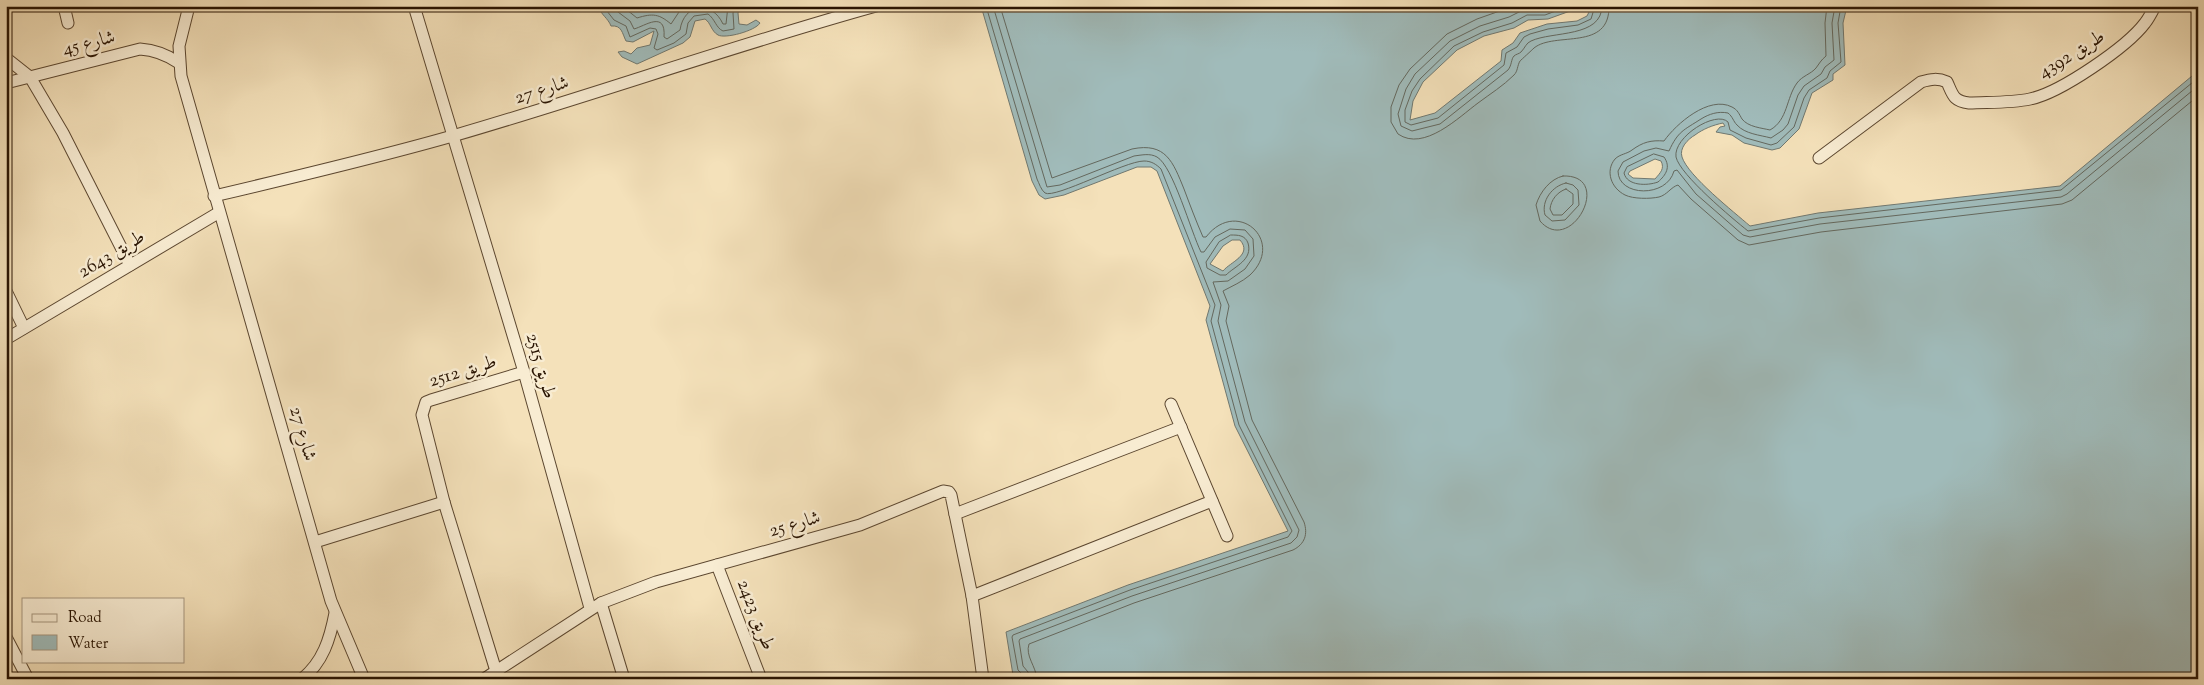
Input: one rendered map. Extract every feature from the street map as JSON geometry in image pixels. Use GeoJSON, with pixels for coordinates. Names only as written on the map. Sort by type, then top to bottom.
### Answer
{"type":"FeatureCollection","features":[{"type":"Feature","properties":{"kind":"street"},"geometry":{"type":"LineString","coordinates":[[64,6],[68,23]]}},
{"type":"Feature","properties":{"kind":"street","name":"شارع 27"},"geometry":{"type":"LineString","coordinates":[[189,6],[178,46],[178,63],[218,213],[335,613],[358,661],[364,679]]}},
{"type":"Feature","properties":{"kind":"street","name":"طريق 2515"},"geometry":{"type":"LineString","coordinates":[[414,6],[524,372],[590,608]]}},
{"type":"Feature","properties":{"kind":"street","name":"شارع 27"},"geometry":{"type":"LineString","coordinates":[[214,196],[454,135],[595,93],[776,34],[876,6]]}},
{"type":"Feature","properties":{"kind":"street","name":"طريق 4392"},"geometry":{"type":"LineString","coordinates":[[1819,158],[1921,82],[1930,79],[1947,82],[1953,96],[1959,102],[1969,103],[2031,99],[2057,89],[2089,70],[2120,46],[2145,23],[2154,6]]}},
{"type":"Feature","properties":{"kind":"street","name":"شارع 45"},"geometry":{"type":"LineString","coordinates":[[6,83],[140,49],[154,50],[168,55],[178,63]]}},
{"type":"Feature","properties":{"kind":"street"},"geometry":{"type":"LineString","coordinates":[[6,58],[30,77],[63,133],[130,265]]}},
{"type":"Feature","properties":{"kind":"street","name":"طريق 2643"},"geometry":{"type":"LineString","coordinates":[[6,339],[218,213]]}},
{"type":"Feature","properties":{"kind":"street"},"geometry":{"type":"LineString","coordinates":[[6,291],[24,328]]}},
{"type":"Feature","properties":{"kind":"street","name":"طريق 2512"},"geometry":{"type":"LineString","coordinates":[[496,671],[444,502],[422,415],[426,402],[524,372]]}},
{"type":"Feature","properties":{"kind":"street"},"geometry":{"type":"LineString","coordinates":[[1171,404],[1228,536]]}},
{"type":"Feature","properties":{"kind":"street"},"geometry":{"type":"LineString","coordinates":[[955,514],[1181,427]]}},
{"type":"Feature","properties":{"kind":"street","name":"شارع 25"},"geometry":{"type":"LineString","coordinates":[[484,679],[601,602],[656,582],[860,525],[943,491],[949,492],[951,495],[972,596],[983,679]]}},
{"type":"Feature","properties":{"kind":"street"},"geometry":{"type":"LineString","coordinates":[[972,596],[1212,501]]}},
{"type":"Feature","properties":{"kind":"street"},"geometry":{"type":"LineString","coordinates":[[315,542],[444,502]]}},
{"type":"Feature","properties":{"kind":"street","name":"طريق 2423"},"geometry":{"type":"LineString","coordinates":[[717,565],[761,679]]}},
{"type":"Feature","properties":{"kind":"street"},"geometry":{"type":"LineString","coordinates":[[601,602],[624,679]]}},
{"type":"Feature","properties":{"kind":"street"},"geometry":{"type":"LineString","coordinates":[[302,679],[322,655],[329,639],[335,613]]}},
{"type":"Feature","properties":{"kind":"street"},"geometry":{"type":"LineString","coordinates":[[6,637],[28,679]]}},
{"type":"Feature","properties":{"kind":"water"},"geometry":{"type":"Polygon","coordinates":[[[598,6],[740,6],[738,13],[739,24],[747,25],[756,20],[760,23],[752,29],[733,35],[722,36],[712,29],[705,19],[695,21],[690,37],[683,43],[637,64],[622,57],[618,52],[624,51],[631,54],[637,48],[650,45],[654,31],[633,42],[626,41],[621,30],[611,26],[598,6]]]}},
{"type":"Feature","properties":{"kind":"water"},"geometry":{"type":"Polygon","coordinates":[[[981,6],[1584,6],[1548,19],[1528,20],[1514,28],[1484,36],[1457,50],[1423,82],[1413,101],[1410,120],[1435,113],[1501,61],[1502,50],[1513,43],[1520,33],[1547,24],[1577,21],[1587,16],[1591,8],[1589,6],[1847,6],[1843,23],[1845,65],[1833,74],[1833,80],[1812,93],[1799,129],[1780,148],[1772,150],[1744,143],[1732,135],[1716,132],[1720,127],[1725,126],[1723,123],[1701,131],[1683,147],[1682,157],[1693,174],[1750,226],[1818,213],[2060,186],[2198,71],[2198,679],[1023,679],[1013,675],[1006,632],[1128,585],[1288,531],[1235,426],[1206,320],[1210,306],[1157,171],[1151,167],[1137,167],[1064,195],[1045,199],[1039,195],[1032,181],[981,6]],[[1655,159],[1630,171],[1628,174],[1633,178],[1655,179],[1662,166],[1661,161],[1655,159]],[[1232,240],[1223,246],[1210,264],[1223,271],[1239,258],[1244,250],[1243,245],[1240,240],[1232,240]]]}}]}
